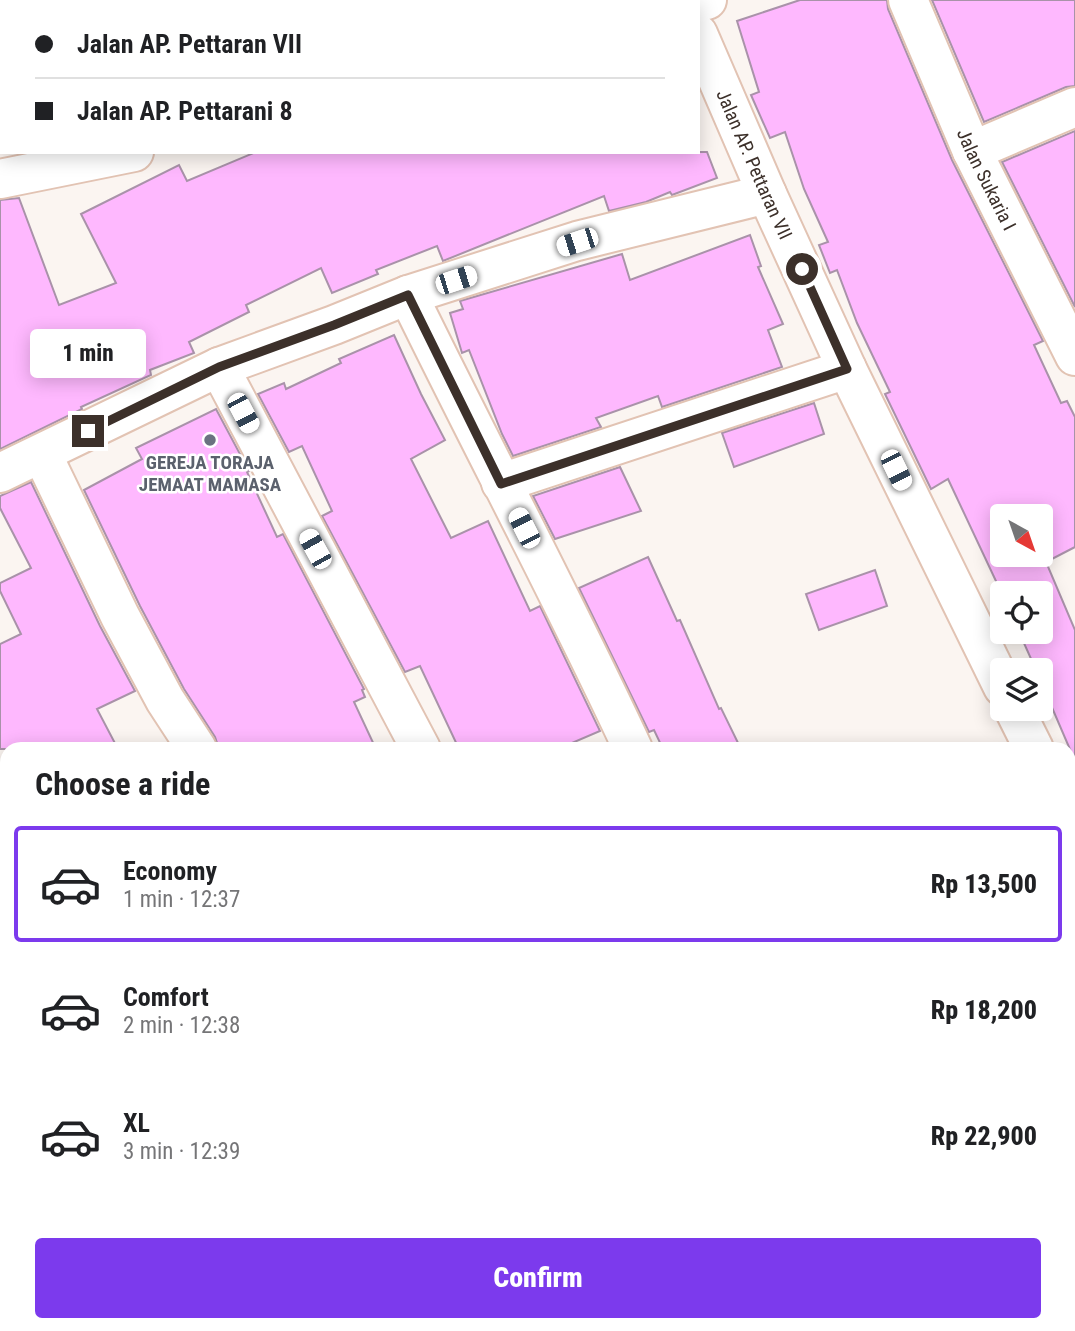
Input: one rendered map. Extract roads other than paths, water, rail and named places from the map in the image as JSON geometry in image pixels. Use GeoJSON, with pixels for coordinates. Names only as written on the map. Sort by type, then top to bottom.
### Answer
{"type":"FeatureCollection","features":[{"type":"Feature","properties":{"kind":"street","name":"Jalan Sukaria I"},"geometry":{"type":"LineString","coordinates":[[908,0],[972,151],[1075,356]]}},
{"type":"Feature","properties":{"kind":"street","name":"Jalan AP. Pettaran VII"},"geometry":{"type":"LineString","coordinates":[[700,39],[847,369],[990,660]]}},
{"type":"Feature","properties":{"kind":"street"},"geometry":{"type":"LineString","coordinates":[[972,151],[1075,107]]}},
{"type":"Feature","properties":{"kind":"street"},"geometry":{"type":"LineString","coordinates":[[0,179],[124,154]]}},
{"type":"Feature","properties":{"kind":"street"},"geometry":{"type":"LineString","coordinates":[[0,473],[219,367],[408,295],[577,242],[767,194]]}},
{"type":"Feature","properties":{"kind":"street"},"geometry":{"type":"LineString","coordinates":[[408,295],[501,484],[582,639],[630,742]]}},
{"type":"Feature","properties":{"kind":"street"},"geometry":{"type":"LineString","coordinates":[[219,367],[417,742]]}},
{"type":"Feature","properties":{"kind":"street"},"geometry":{"type":"LineString","coordinates":[[501,484],[847,369]]}},
{"type":"Feature","properties":{"kind":"street"},"geometry":{"type":"LineString","coordinates":[[42,454],[120,616],[165,700],[192,742]]}},
{"type":"Feature","properties":{"kind":"street"},"geometry":{"type":"LineString","coordinates":[[1020,721],[1030,742]]}},
{"type":"Feature","properties":{"kind":"place","name":"GEREJA TORAJA JEMAAT MAMASA"},"geometry":{"type":"Point","coordinates":[210,440]}}]}
